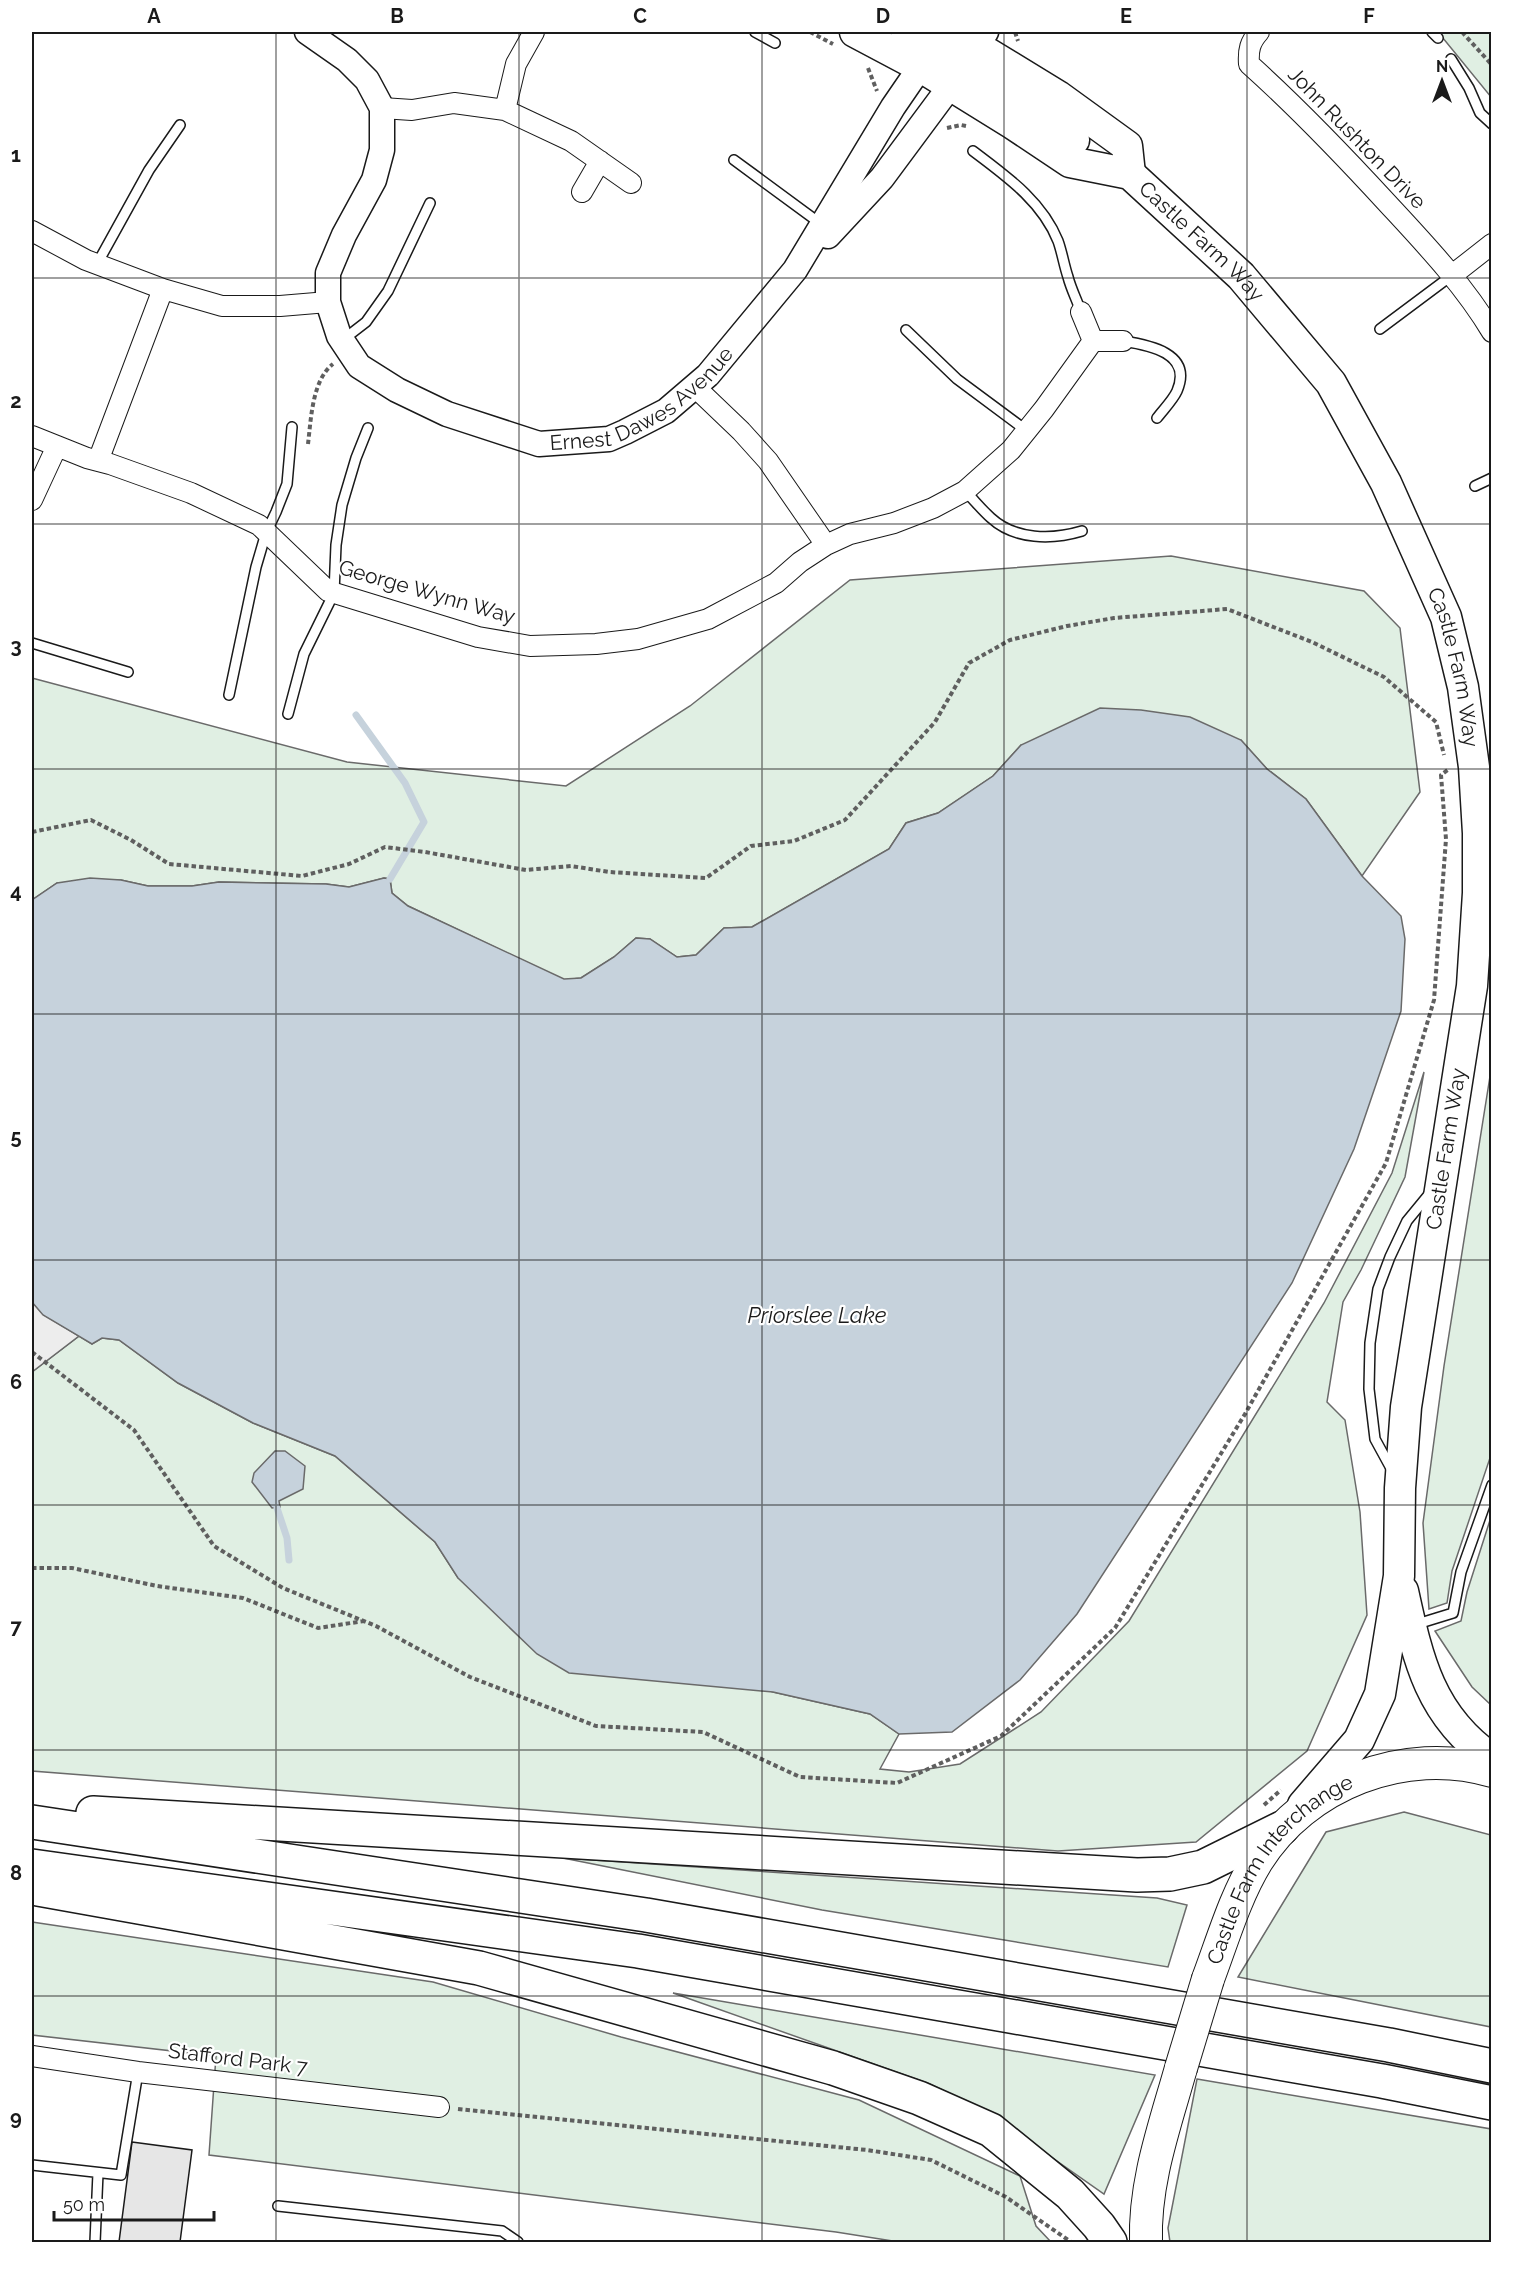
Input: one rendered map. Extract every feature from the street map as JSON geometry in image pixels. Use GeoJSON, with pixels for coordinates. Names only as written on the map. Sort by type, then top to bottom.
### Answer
{"type":"FeatureCollection","features":[{"type":"Feature","properties":{"kind":"highway","name":"Castle Farm Interchange"},"geometry":{"type":"LineString","coordinates":[[1146,2242],[1147,2201],[1152,2172],[1208,1979],[1233,1910],[1277,1819],[1367,1774],[1385,1768],[1409,1763],[1451,1762],[1491,1771]]}},
{"type":"Feature","properties":{"kind":"highway"},"geometry":{"type":"LineString","coordinates":[[32,1809],[1137,1875],[1170,1874],[1203,1867],[1277,1819]]}},
{"type":"Feature","properties":{"kind":"highway"},"geometry":{"type":"LineString","coordinates":[[32,1822],[646,1915],[1389,2045],[1491,2066]]}},
{"type":"Feature","properties":{"kind":"highway"},"geometry":{"type":"LineString","coordinates":[[32,1866],[638,1951],[1382,2081],[1491,2103]]}},
{"type":"Feature","properties":{"kind":"highway"},"geometry":{"type":"LineString","coordinates":[[32,1888],[479,1968],[833,2068],[919,2098],[992,2130],[1070,2194],[1110,2242]]}},
{"type":"Feature","properties":{"kind":"main road","name":"Castle Farm Way"},"geometry":{"type":"LineString","coordinates":[[855,32],[954,48],[1070,162],[1123,172],[1241,276],[1331,383],[1386,483],[1446,617],[1463,687],[1474,767],[1478,833],[1478,881],[1472,986],[1406,1407],[1400,1488],[1399,1576],[1380,1694],[1359,1740],[1277,1819]]}},
{"type":"Feature","properties":{"kind":"main road"},"geometry":{"type":"LineString","coordinates":[[906,32],[954,48],[1058,96],[1127,146],[1123,172]]}},
{"type":"Feature","properties":{"kind":"main road","name":"Castle Farm Way"},"geometry":{"type":"LineString","coordinates":[[1399,1576],[1419,1658],[1441,1708],[1461,1734],[1491,1759]]}},
{"type":"Feature","properties":{"kind":"street","name":"Ernest Dawes Avenue"},"geometry":{"type":"LineString","coordinates":[[307,32],[346,60],[367,80],[382,108],[382,150],[374,180],[344,235],[328,273],[328,302],[346,346],[358,366],[397,390],[447,414],[539,444],[609,438],[666,411],[695,387],[795,270],[893,107],[954,48]]}},
{"type":"Feature","properties":{"kind":"street"},"geometry":{"type":"LineString","coordinates":[[505,110],[516,64],[534,32]]}},
{"type":"Feature","properties":{"kind":"street","name":"John Rushton Drive"},"geometry":{"type":"LineString","coordinates":[[1259,32],[1252,39],[1248,52],[1249,64],[1308,118],[1431,250],[1482,316],[1491,332]]}},
{"type":"Feature","properties":{"kind":"street"},"geometry":{"type":"LineString","coordinates":[[795,270],[882,178],[954,48]]}},
{"type":"Feature","properties":{"kind":"street"},"geometry":{"type":"LineString","coordinates":[[382,108],[412,110],[454,103],[505,110],[571,141],[631,183]]}},
{"type":"Feature","properties":{"kind":"street"},"geometry":{"type":"LineString","coordinates":[[582,192],[600,161]]}},
{"type":"Feature","properties":{"kind":"street"},"geometry":{"type":"LineString","coordinates":[[32,231],[97,264],[163,289],[222,306],[280,306],[328,302]]}},
{"type":"Feature","properties":{"kind":"street"},"geometry":{"type":"LineString","coordinates":[[1451,276],[1491,244]]}},
{"type":"Feature","properties":{"kind":"street"},"geometry":{"type":"LineString","coordinates":[[98,461],[163,289]]}},
{"type":"Feature","properties":{"kind":"street"},"geometry":{"type":"LineString","coordinates":[[1081,312],[1093,341],[1123,341]]}},
{"type":"Feature","properties":{"kind":"street","name":"George Wynn Way"},"geometry":{"type":"LineString","coordinates":[[32,436],[191,493],[259,525],[328,591],[334,594],[478,637],[530,646],[596,644],[639,639],[708,619],[776,583],[800,562],[826,545],[850,534],[904,519],[933,508],[965,490],[1011,450],[1093,341]]}},
{"type":"Feature","properties":{"kind":"street"},"geometry":{"type":"LineString","coordinates":[[695,387],[741,431],[768,461],[826,545]]}},
{"type":"Feature","properties":{"kind":"street"},"geometry":{"type":"LineString","coordinates":[[32,500],[57,446]]}},
{"type":"Feature","properties":{"kind":"street","name":"Stafford Park 7"},"geometry":{"type":"LineString","coordinates":[[32,2056],[138,2072],[439,2107]]}},
{"type":"Feature","properties":{"kind":"lane"},"geometry":{"type":"LineString","coordinates":[[755,32],[775,43]]}},
{"type":"Feature","properties":{"kind":"lane"},"geometry":{"type":"LineString","coordinates":[[1452,59],[1480,113],[1491,124]]}},
{"type":"Feature","properties":{"kind":"lane"},"geometry":{"type":"LineString","coordinates":[[97,264],[149,170],[180,125]]}},
{"type":"Feature","properties":{"kind":"lane"},"geometry":{"type":"LineString","coordinates":[[973,151],[1012,181],[1031,199],[1047,221],[1058,240],[1081,312]]}},
{"type":"Feature","properties":{"kind":"lane"},"geometry":{"type":"LineString","coordinates":[[734,160],[822,225]]}},
{"type":"Feature","properties":{"kind":"lane"},"geometry":{"type":"LineString","coordinates":[[346,346],[388,291],[430,203]]}},
{"type":"Feature","properties":{"kind":"lane"},"geometry":{"type":"LineString","coordinates":[[1380,329],[1451,276]]}},
{"type":"Feature","properties":{"kind":"lane"},"geometry":{"type":"LineString","coordinates":[[906,330],[957,379],[1027,431]]}},
{"type":"Feature","properties":{"kind":"lane"},"geometry":{"type":"LineString","coordinates":[[1123,341],[1164,351],[1174,358],[1179,372],[1177,391],[1157,418]]}},
{"type":"Feature","properties":{"kind":"lane"},"geometry":{"type":"LineString","coordinates":[[229,695],[256,567],[266,532],[287,484],[292,427]]}},
{"type":"Feature","properties":{"kind":"lane"},"geometry":{"type":"LineString","coordinates":[[288,714],[304,654],[334,594],[336,545],[342,505],[368,428]]}},
{"type":"Feature","properties":{"kind":"lane"},"geometry":{"type":"LineString","coordinates":[[1475,486],[1491,478]]}},
{"type":"Feature","properties":{"kind":"lane"},"geometry":{"type":"LineString","coordinates":[[965,490],[992,519],[1006,529],[1026,536],[1066,536],[1082,531]]}},
{"type":"Feature","properties":{"kind":"lane"},"geometry":{"type":"LineString","coordinates":[[32,643],[128,672]]}},
{"type":"Feature","properties":{"kind":"lane"},"geometry":{"type":"LineString","coordinates":[[1400,1488],[1375,1439],[1369,1389],[1370,1343],[1378,1289],[1390,1257],[1407,1221],[1442,1179]]}},
{"type":"Feature","properties":{"kind":"lane"},"geometry":{"type":"LineString","coordinates":[[1410,1626],[1453,1613],[1461,1572],[1491,1485]]}},
{"type":"Feature","properties":{"kind":"lane"},"geometry":{"type":"LineString","coordinates":[[32,2165],[121,2175],[138,2072]]}},
{"type":"Feature","properties":{"kind":"lane"},"geometry":{"type":"LineString","coordinates":[[95,2242],[98,2173]]}},
{"type":"Feature","properties":{"kind":"lane"},"geometry":{"type":"LineString","coordinates":[[278,2206],[502,2231],[518,2242]]}},
{"type":"Feature","properties":{"kind":"path"},"geometry":{"type":"LineString","coordinates":[[1462,32],[1491,65]]}},
{"type":"Feature","properties":{"kind":"path"},"geometry":{"type":"LineString","coordinates":[[938,134],[961,125],[973,127]]}},
{"type":"Feature","properties":{"kind":"path"},"geometry":{"type":"LineString","coordinates":[[306,454],[314,399],[327,369],[346,346]]}},
{"type":"Feature","properties":{"kind":"path"},"geometry":{"type":"LineString","coordinates":[[32,832],[91,819],[169,864],[302,876],[348,864],[385,847],[526,870],[571,866],[609,872],[706,878],[751,846],[794,841],[845,820],[934,722],[969,663],[1010,640],[1067,626],[1114,618],[1227,609],[1312,642],[1384,677],[1436,722],[1448,769],[1442,775],[1446,839],[1434,1000],[1386,1163],[1245,1414],[1115,1628],[1001,1736],[897,1783],[800,1777],[703,1732],[596,1726],[470,1677],[365,1621],[283,1588],[214,1546],[134,1430],[32,1352]]}},
{"type":"Feature","properties":{"kind":"path"},"geometry":{"type":"LineString","coordinates":[[32,1568],[72,1568],[157,1587],[243,1598],[318,1628],[365,1621]]}},
{"type":"Feature","properties":{"kind":"path"},"geometry":{"type":"LineString","coordinates":[[1277,1819],[1289,1784]]}},
{"type":"Feature","properties":{"kind":"path"},"geometry":{"type":"LineString","coordinates":[[439,2107],[867,2150],[931,2160],[1006,2197],[1071,2242]]}},
{"type":"Feature","properties":{"kind":"green space"},"geometry":{"type":"Polygon","coordinates":[[[1438,32],[1491,32],[1491,97],[1438,32]]]}},
{"type":"Feature","properties":{"kind":"green space"},"geometry":{"type":"Polygon","coordinates":[[[1171,556],[1364,591],[1400,628],[1420,792],[1362,876],[1306,799],[1267,769],[1241,740],[1021,745],[993,776],[938,813],[906,823],[889,849],[752,927],[724,928],[696,955],[677,957],[650,939],[636,938],[614,957],[581,978],[564,980],[408,906],[392,893],[390,879],[384,878],[349,887],[326,884],[219,882],[192,886],[148,886],[121,880],[57,883],[32,900],[32,678],[347,762],[566,786],[690,706],[850,580],[1171,556]]]}},
{"type":"Feature","properties":{"kind":"green space"},"geometry":{"type":"Polygon","coordinates":[[[1491,1070],[1491,1455],[1452,1571],[1447,1603],[1429,1609],[1423,1523],[1444,1366],[1491,1070]]]}},
{"type":"Feature","properties":{"kind":"green space"},"geometry":{"type":"Polygon","coordinates":[[[1424,1072],[1405,1177],[1361,1270],[1343,1302],[1327,1402],[1345,1420],[1360,1512],[1367,1615],[1307,1751],[1196,1842],[1058,1851],[32,1771],[32,1372],[79,1336],[92,1344],[102,1338],[119,1340],[178,1383],[253,1423],[335,1456],[435,1542],[458,1578],[773,1692],[870,1714],[899,1734],[880,1769],[909,1772],[960,1764],[1041,1712],[1129,1621],[1324,1303],[1392,1173],[1424,1072]]]}},
{"type":"Feature","properties":{"kind":"green space"},"geometry":{"type":"Polygon","coordinates":[[[1491,1517],[1492,1705],[1472,1687],[1435,1631],[1461,1621],[1467,1592],[1491,1517]]]}},
{"type":"Feature","properties":{"kind":"green space"},"geometry":{"type":"Polygon","coordinates":[[[1404,1812],[1491,1835],[1491,2027],[1238,1977],[1326,1832],[1404,1812]]]}},
{"type":"Feature","properties":{"kind":"green space"},"geometry":{"type":"Polygon","coordinates":[[[563,1858],[1157,1898],[1187,1905],[1168,1967],[822,1910],[563,1858]]]}},
{"type":"Feature","properties":{"kind":"green space"},"geometry":{"type":"Polygon","coordinates":[[[32,1922],[433,1982],[621,2037],[859,2100],[1020,2176],[1036,2226],[1051,2242],[899,2242],[836,2232],[209,2155],[216,2056],[32,2035],[32,1922]]]}},
{"type":"Feature","properties":{"kind":"green space"},"geometry":{"type":"Polygon","coordinates":[[[673,1993],[1155,2075],[1104,2194],[987,2112],[930,2084],[673,1993]]]}},
{"type":"Feature","properties":{"kind":"green space"},"geometry":{"type":"Polygon","coordinates":[[[1197,2079],[1491,2129],[1491,2242],[1170,2242],[1168,2228],[1197,2079]]]}},
{"type":"Feature","properties":{"kind":"shaded area"},"geometry":{"type":"Polygon","coordinates":[[[32,1302],[44,1315],[79,1336],[32,1372],[32,1302]]]}},
{"type":"Feature","properties":{"kind":"water","name":"Priorslee Lake"},"geometry":{"type":"Polygon","coordinates":[[[1100,708],[1141,710],[1190,717],[1241,740],[1267,769],[1306,799],[1362,876],[1401,916],[1405,939],[1401,1011],[1354,1149],[1292,1283],[1077,1614],[1020,1680],[952,1732],[899,1734],[870,1714],[773,1692],[569,1673],[537,1654],[458,1578],[435,1542],[335,1456],[253,1423],[178,1383],[119,1340],[102,1338],[92,1344],[43,1315],[32,1302],[32,900],[57,883],[90,878],[121,880],[148,886],[192,886],[219,882],[326,884],[349,887],[384,878],[390,879],[392,893],[408,906],[564,979],[581,978],[614,957],[636,938],[650,939],[677,957],[696,955],[724,928],[752,927],[889,849],[906,823],[938,813],[993,776],[1021,745],[1100,708]]]}},
{"type":"Feature","properties":{"kind":"water"},"geometry":{"type":"Polygon","coordinates":[[[275,1451],[285,1451],[305,1466],[303,1489],[279,1501],[280,1507],[272,1508],[252,1482],[254,1473],[275,1451]]]}},
{"type":"Feature","properties":{"kind":"building"},"geometry":{"type":"Polygon","coordinates":[[[132,2142],[192,2150],[180,2242],[119,2242],[132,2142]]]}},
{"type":"Feature","properties":{"kind":"waterway"},"geometry":{"type":"LineString","coordinates":[[356,715],[405,783],[424,822],[390,879]]}},
{"type":"Feature","properties":{"kind":"waterway"},"geometry":{"type":"LineString","coordinates":[[277,1508],[287,1538],[289,1560]]}}]}
